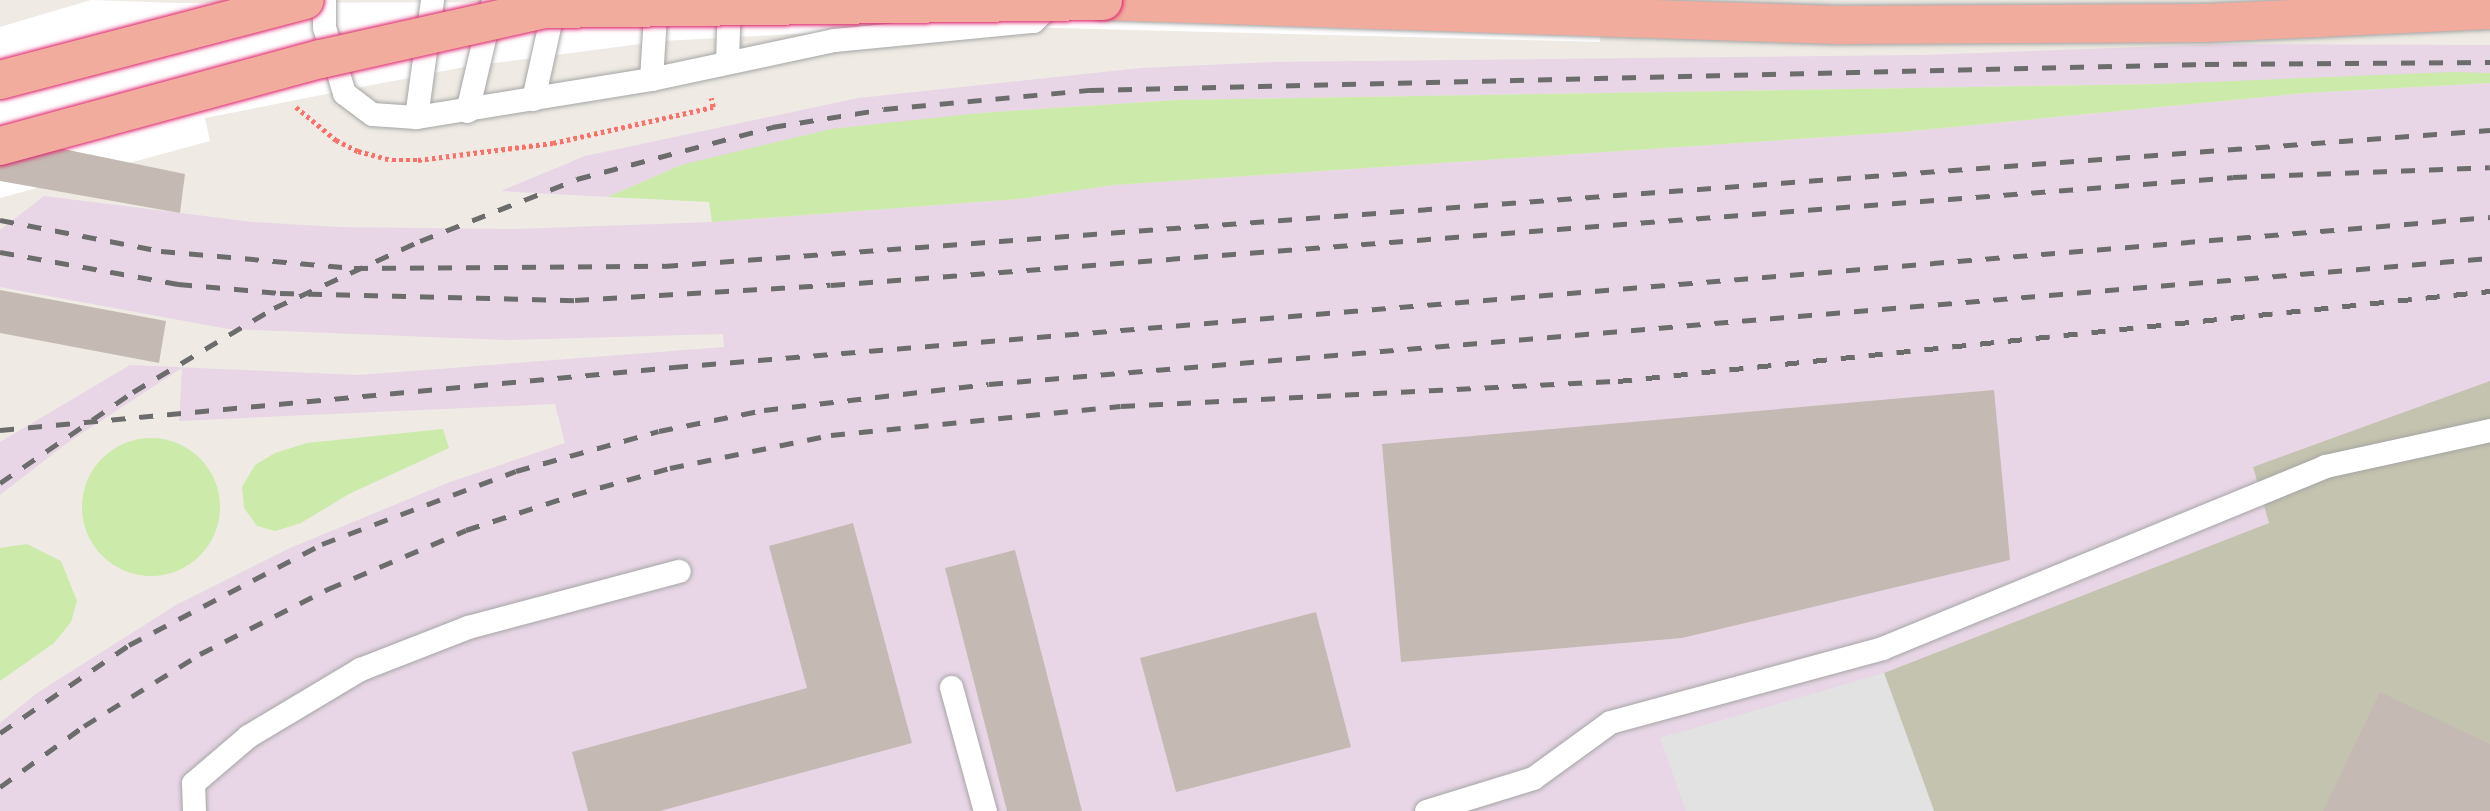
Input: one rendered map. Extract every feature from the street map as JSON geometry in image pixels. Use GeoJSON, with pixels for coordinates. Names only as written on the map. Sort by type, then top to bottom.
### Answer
{"type":"FeatureCollection","features":[{"type":"Feature","properties":{"kind":"highway"},"geometry":{"type":"LineString","coordinates":[[0,80],[305,0]]}},
{"type":"Feature","properties":{"kind":"highway"},"geometry":{"type":"LineString","coordinates":[[0,146],[321,59],[550,4],[1103,1],[1605,20],[2205,23],[2490,10]]}},
{"type":"Feature","properties":{"kind":"lane"},"geometry":{"type":"LineString","coordinates":[[324,0],[324,27],[344,93],[372,114],[416,117],[467,111],[651,79],[834,40],[1033,21],[1055,0]]}},
{"type":"Feature","properties":{"kind":"lane"},"geometry":{"type":"LineString","coordinates":[[416,117],[432,0]]}},
{"type":"Feature","properties":{"kind":"lane"},"geometry":{"type":"LineString","coordinates":[[467,111],[493,0]]}},
{"type":"Feature","properties":{"kind":"lane"},"geometry":{"type":"LineString","coordinates":[[651,79],[656,0]]}},
{"type":"Feature","properties":{"kind":"lane"},"geometry":{"type":"LineString","coordinates":[[727,62],[729,0]]}},
{"type":"Feature","properties":{"kind":"lane"},"geometry":{"type":"LineString","coordinates":[[791,49],[792,0]]}},
{"type":"Feature","properties":{"kind":"lane"},"geometry":{"type":"LineString","coordinates":[[834,40],[840,0]]}},
{"type":"Feature","properties":{"kind":"lane"},"geometry":{"type":"LineString","coordinates":[[533,99],[550,4]]}},
{"type":"Feature","properties":{"kind":"lane"},"geometry":{"type":"LineString","coordinates":[[1426,811],[1534,778],[1610,722],[1882,648],[2325,466],[2490,430]]}},
{"type":"Feature","properties":{"kind":"lane"},"geometry":{"type":"LineString","coordinates":[[194,811],[193,783],[239,744],[360,669],[468,627],[679,571]]}},
{"type":"Feature","properties":{"kind":"lane"},"geometry":{"type":"LineString","coordinates":[[951,687],[985,811]]}},
{"type":"Feature","properties":{"kind":"shaded area"},"geometry":{"type":"Polygon","coordinates":[[[2223,44],[2490,45],[2490,73],[2160,84],[1177,100],[980,113],[681,165],[608,197],[501,191],[585,156],[858,98],[1141,68],[1272,62],[1923,55],[2223,44]]]}},
{"type":"Feature","properties":{"kind":"shaded area"},"geometry":{"type":"Polygon","coordinates":[[[2490,83],[2490,811],[0,811],[0,723],[37,693],[176,605],[290,548],[450,482],[565,443],[555,404],[179,421],[182,368],[67,443],[0,495],[0,442],[130,365],[359,375],[724,347],[723,334],[506,340],[228,329],[0,287],[0,230],[44,196],[253,222],[337,227],[517,229],[712,222],[1019,199],[1114,185],[1901,132],[2305,93],[2490,83]]]}},
{"type":"Feature","properties":{"kind":"shaded area"},"geometry":{"type":"Polygon","coordinates":[[[2490,381],[2490,811],[1934,811],[1884,673],[2269,523],[2253,467],[2490,381]]]}},
{"type":"Feature","properties":{"kind":"shaded area"},"geometry":{"type":"Polygon","coordinates":[[[1884,673],[1934,811],[1686,811],[1660,738],[1884,673]]]}},
{"type":"Feature","properties":{"kind":"green space"},"geometry":{"type":"Polygon","coordinates":[[[2452,72],[2490,73],[2490,83],[2305,93],[1901,132],[1114,185],[1019,199],[712,222],[709,202],[608,197],[681,165],[831,129],[980,113],[1177,100],[2160,84],[2452,72]]]}},
{"type":"Feature","properties":{"kind":"green space"},"geometry":{"type":"Polygon","coordinates":[[[443,429],[449,448],[349,494],[301,523],[275,531],[257,526],[244,508],[242,487],[255,465],[275,453],[307,443],[443,429]]]}},
{"type":"Feature","properties":{"kind":"green space"},"geometry":{"type":"Polygon","coordinates":[[[151,438],[177,443],[200,458],[215,481],[220,507],[215,533],[200,556],[177,571],[151,576],[125,571],[102,556],[87,533],[82,507],[87,481],[102,458],[125,443],[151,438]]]}},
{"type":"Feature","properties":{"kind":"green space"},"geometry":{"type":"Polygon","coordinates":[[[27,544],[61,561],[77,601],[71,622],[54,643],[0,681],[0,548],[27,544]]]}},
{"type":"Feature","properties":{"kind":"pier"},"geometry":{"type":"Polygon","coordinates":[[[91,0],[177,3],[1604,0],[1600,42],[1056,28],[886,29],[663,41],[464,67],[205,118],[210,141],[0,198],[0,27],[91,0]]]}},
{"type":"Feature","properties":{"kind":"building"},"geometry":{"type":"Polygon","coordinates":[[[0,136],[185,174],[180,213],[0,181],[0,136]]]}},
{"type":"Feature","properties":{"kind":"building"},"geometry":{"type":"Polygon","coordinates":[[[0,290],[166,321],[159,363],[0,333],[0,290]]]}},
{"type":"Feature","properties":{"kind":"building"},"geometry":{"type":"Polygon","coordinates":[[[1994,390],[2010,560],[1682,638],[1401,662],[1382,444],[1994,390]]]}},
{"type":"Feature","properties":{"kind":"building"},"geometry":{"type":"Polygon","coordinates":[[[853,523],[912,743],[660,811],[588,811],[572,752],[807,688],[769,546],[853,523]]]}},
{"type":"Feature","properties":{"kind":"building"},"geometry":{"type":"Polygon","coordinates":[[[1015,550],[1082,811],[1007,811],[945,568],[1015,550]]]}},
{"type":"Feature","properties":{"kind":"building"},"geometry":{"type":"Polygon","coordinates":[[[1316,612],[1351,747],[1176,792],[1140,658],[1316,612]]]}},
{"type":"Feature","properties":{"kind":"building"},"geometry":{"type":"Polygon","coordinates":[[[2380,692],[2490,744],[2490,811],[2323,811],[2380,692]]]}},
{"type":"Feature","properties":{"kind":"railway"},"geometry":{"type":"LineString","coordinates":[[0,483],[133,392],[274,308],[420,241],[577,179],[772,127],[884,109],[1090,90],[2205,64],[2490,62]]}},
{"type":"Feature","properties":{"kind":"railway"},"geometry":{"type":"LineString","coordinates":[[0,220],[161,251],[354,268],[664,266],[2490,130]]}},
{"type":"Feature","properties":{"kind":"railway"},"geometry":{"type":"LineString","coordinates":[[0,252],[178,284],[280,293],[575,300],[831,285],[2233,177],[2490,167]]}},
{"type":"Feature","properties":{"kind":"railway"},"geometry":{"type":"LineString","coordinates":[[0,430],[674,367],[2490,217]]}},
{"type":"Feature","properties":{"kind":"railway"},"geometry":{"type":"LineString","coordinates":[[0,733],[129,645],[322,544],[516,471],[659,431],[764,410],[989,384],[2490,258]]}},
{"type":"Feature","properties":{"kind":"railway"},"geometry":{"type":"LineString","coordinates":[[0,787],[84,726],[200,654],[328,589],[466,530],[573,495],[670,468],[831,435],[1121,406],[1618,381],[2490,291]]}}]}
